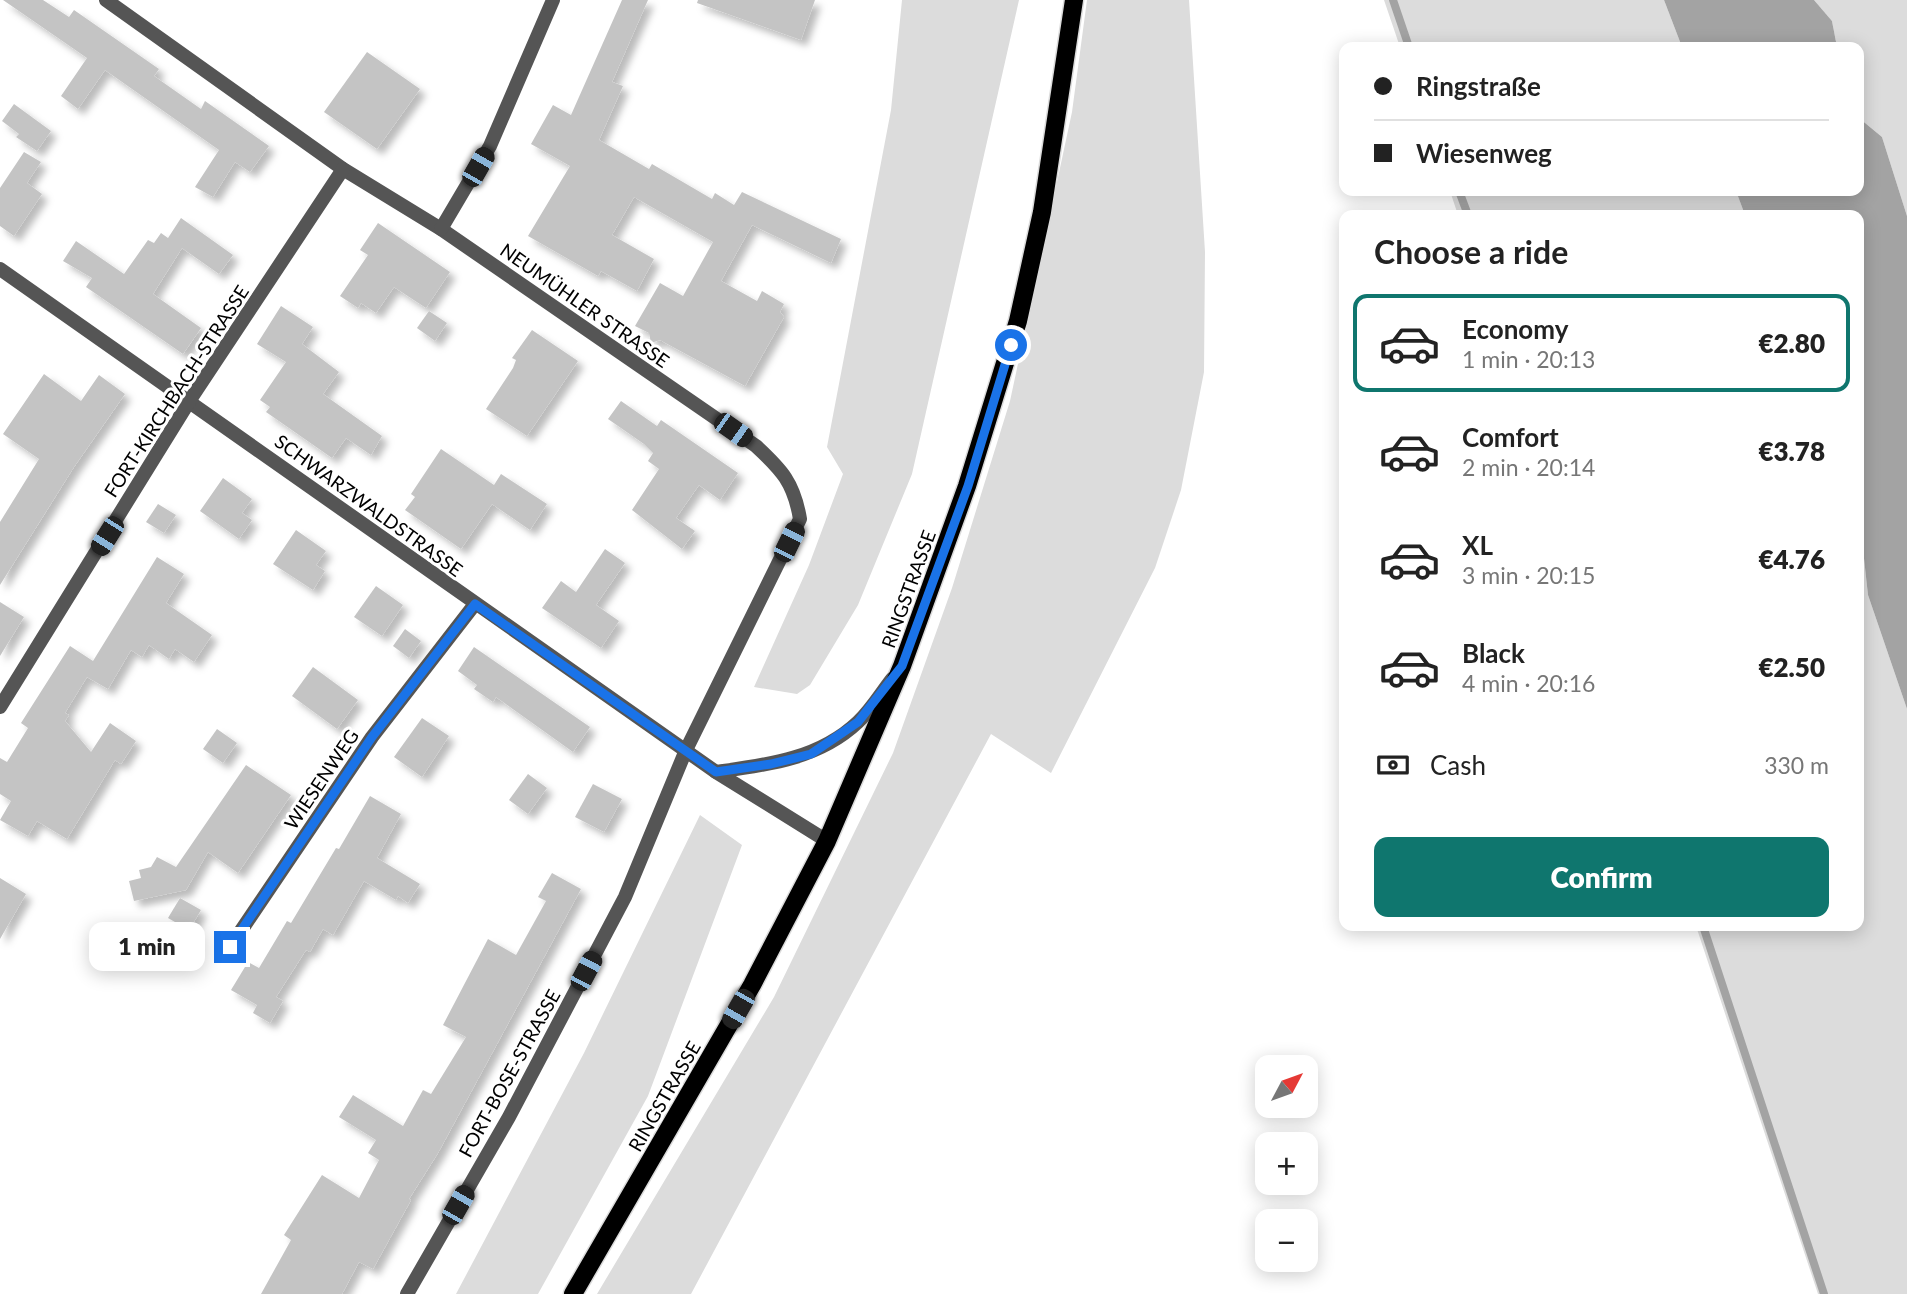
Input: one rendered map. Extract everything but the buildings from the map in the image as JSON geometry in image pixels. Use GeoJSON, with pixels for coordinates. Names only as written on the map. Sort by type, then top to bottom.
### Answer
{"type":"FeatureCollection","features":[{"type":"Feature","properties":{"kind":"main road","name":"RINGSTRASSE"},"geometry":{"type":"LineString","coordinates":[[573,1294],[752,985],[827,841],[902,666],[968,486],[1018,321],[1042,212],[1074,0]]}},
{"type":"Feature","properties":{"kind":"street","name":"NEUMÜHLER STRASSE"},"geometry":{"type":"LineString","coordinates":[[106,0],[343,169],[442,229],[756,446],[779,467],[796,492],[800,519],[686,750]]}},
{"type":"Feature","properties":{"kind":"street"},"geometry":{"type":"LineString","coordinates":[[442,229],[490,146],[553,0]]}},
{"type":"Feature","properties":{"kind":"street","name":"FORT-KIRCHBACH-STRASSE"},"geometry":{"type":"LineString","coordinates":[[0,707],[190,400],[343,169]]}},
{"type":"Feature","properties":{"kind":"street","name":"SCHWARZWALDSTRASSE"},"geometry":{"type":"LineString","coordinates":[[0,268],[716,772],[827,841]]}},
{"type":"Feature","properties":{"kind":"street","name":"WIESENWEG"},"geometry":{"type":"LineString","coordinates":[[230,947],[372,737],[475,604]]}},
{"type":"Feature","properties":{"kind":"street"},"geometry":{"type":"LineString","coordinates":[[716,772],[771,764],[811,754],[858,722],[902,666]]}},
{"type":"Feature","properties":{"kind":"street","name":"FORT-BOSE-STRASSE"},"geometry":{"type":"LineString","coordinates":[[407,1294],[509,1117],[625,897],[686,750]]}},
{"type":"Feature","properties":{"kind":"shaded area"},"geometry":{"type":"Polygon","coordinates":[[[902,0],[1019,0],[912,474],[858,605],[810,685],[797,694],[754,687],[809,565],[843,474],[827,447],[891,110],[902,0]]]}},
{"type":"Feature","properties":{"kind":"shaded area"},"geometry":{"type":"Polygon","coordinates":[[[1087,0],[1189,0],[1205,252],[1204,372],[1181,490],[1155,568],[1051,773],[991,734],[691,1294],[597,1294],[774,997],[893,753],[952,588],[1010,401],[1072,112],[1087,0]]]}},
{"type":"Feature","properties":{"kind":"shaded area"},"geometry":{"type":"Polygon","coordinates":[[[1384,0],[1664,0],[1680,42],[1398,42],[1384,0]]]}},
{"type":"Feature","properties":{"kind":"shaded area"},"geometry":{"type":"Polygon","coordinates":[[[1664,0],[1814,0],[1832,21],[1836,42],[1680,42],[1664,0]]]}},
{"type":"Feature","properties":{"kind":"shaded area"},"geometry":{"type":"Polygon","coordinates":[[[1814,0],[1907,0],[1907,216],[1882,137],[1864,122],[1864,42],[1836,42],[1832,21],[1814,0]]]}},
{"type":"Feature","properties":{"kind":"shaded area"},"geometry":{"type":"Polygon","coordinates":[[[1864,122],[1882,137],[1907,216],[1907,709],[1868,595],[1864,559],[1864,210],[1743,210],[1738,196],[1864,196],[1864,122]]]}},
{"type":"Feature","properties":{"kind":"shaded area"},"geometry":{"type":"Polygon","coordinates":[[[1452,196],[1738,196],[1743,210],[1456,210],[1452,196]]]}},
{"type":"Feature","properties":{"kind":"shaded area"},"geometry":{"type":"Polygon","coordinates":[[[1864,559],[1868,595],[1907,709],[1907,1294],[1818,1294],[1698,931],[1864,931],[1864,559]]]}},
{"type":"Feature","properties":{"kind":"shaded area"},"geometry":{"type":"Polygon","coordinates":[[[700,815],[742,845],[648,1096],[538,1294],[456,1294],[584,1053],[700,815]]]}},
{"type":"Feature","properties":{"kind":"waterway"},"geometry":{"type":"LineString","coordinates":[[1393,0],[1407,42]]}},
{"type":"Feature","properties":{"kind":"waterway"},"geometry":{"type":"LineString","coordinates":[[1461,196],[1466,210]]}},
{"type":"Feature","properties":{"kind":"waterway"},"geometry":{"type":"LineString","coordinates":[[1705,931],[1824,1294]]}},
{"type":"Feature","properties":{"kind":"route"},"geometry":{"type":"LineString","coordinates":[[230,947],[372,737],[475,604],[716,772],[771,764],[811,754],[858,722],[902,666],[968,486],[1011,345]]}}]}
